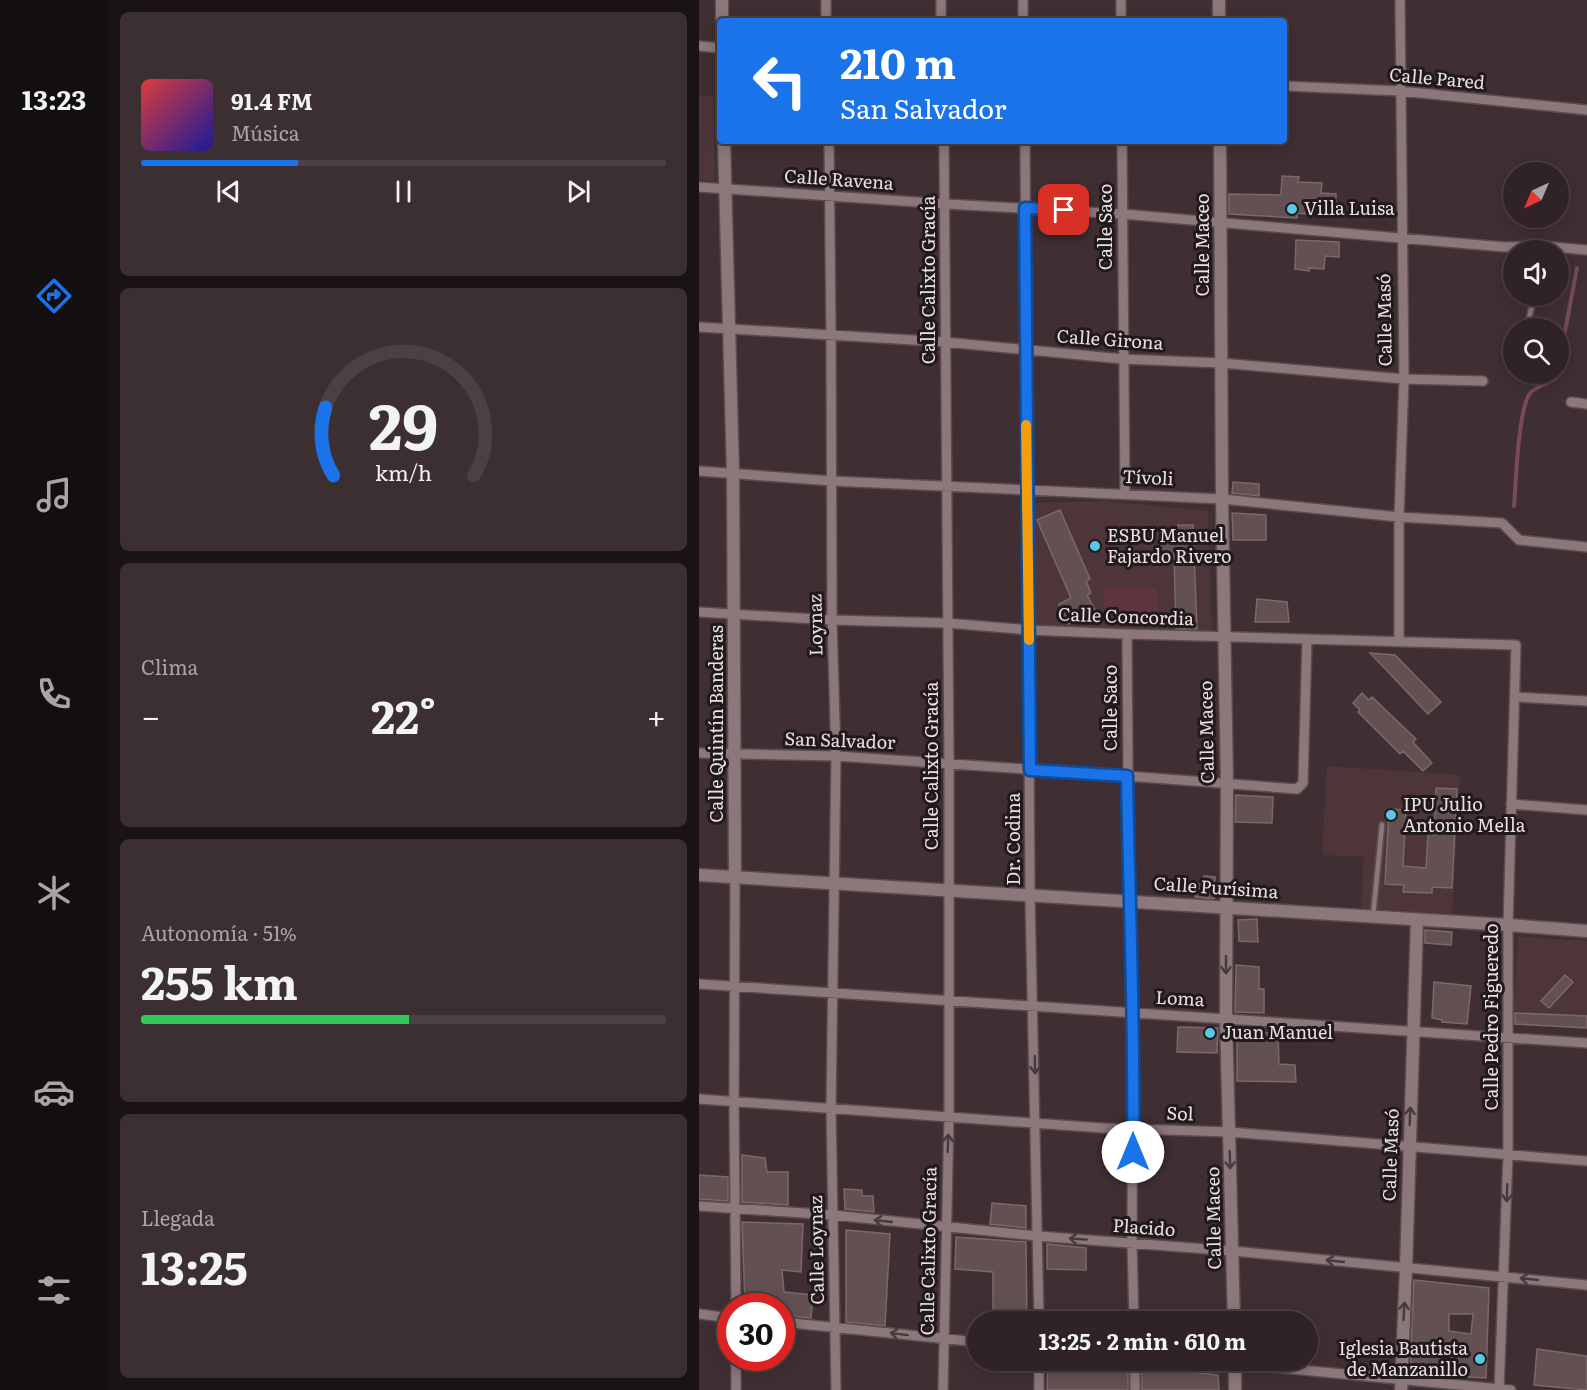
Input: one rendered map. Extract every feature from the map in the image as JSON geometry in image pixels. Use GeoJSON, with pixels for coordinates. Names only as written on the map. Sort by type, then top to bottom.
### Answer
{"type":"FeatureCollection","features":[{"type":"Feature","properties":{"kind":"street"},"geometry":{"type":"LineString","coordinates":[[722,0],[722,18]]}},
{"type":"Feature","properties":{"kind":"street"},"geometry":{"type":"LineString","coordinates":[[826,0],[826,18]]}},
{"type":"Feature","properties":{"kind":"street"},"geometry":{"type":"LineString","coordinates":[[941,0],[941,18]]}},
{"type":"Feature","properties":{"kind":"street"},"geometry":{"type":"LineString","coordinates":[[1023,0],[1023,18]]}},
{"type":"Feature","properties":{"kind":"street"},"geometry":{"type":"LineString","coordinates":[[1121,0],[1121,18]]}},
{"type":"Feature","properties":{"kind":"street"},"geometry":{"type":"LineString","coordinates":[[1219,0],[1219,18]]}},
{"type":"Feature","properties":{"kind":"street","name":"Calle Masó"},"geometry":{"type":"LineString","coordinates":[[1399,640],[1399,517],[1404,379],[1400,0]]}},
{"type":"Feature","properties":{"kind":"street"},"geometry":{"type":"LineString","coordinates":[[699,46],[717,48]]}},
{"type":"Feature","properties":{"kind":"street","name":"Calle Pared"},"geometry":{"type":"LineString","coordinates":[[1287,86],[1400,91],[1587,110]]}},
{"type":"Feature","properties":{"kind":"street","name":"Calle Quintín Banderas"},"geometry":{"type":"LineString","coordinates":[[724,144],[735,614],[734,1103],[737,1293]]}},
{"type":"Feature","properties":{"kind":"street","name":"Loynaz"},"geometry":{"type":"LineString","coordinates":[[829,144],[832,620],[836,756],[831,1109]]}},
{"type":"Feature","properties":{"kind":"street","name":"Calle Calixto Gracía"},"geometry":{"type":"LineString","coordinates":[[943,1390],[949,1116],[944,144]]}},
{"type":"Feature","properties":{"kind":"street","name":"Dr. Codina"},"geometry":{"type":"LineString","coordinates":[[1025,144],[1030,896],[1039,1311]]}},
{"type":"Feature","properties":{"kind":"street","name":"Calle Saco"},"geometry":{"type":"LineString","coordinates":[[1122,144],[1125,493]]}},
{"type":"Feature","properties":{"kind":"street","name":"Calle Maceo"},"geometry":{"type":"LineString","coordinates":[[1220,144],[1222,499],[1227,784],[1226,1018],[1234,1311]]}},
{"type":"Feature","properties":{"kind":"street","name":"Calle Ravena"},"geometry":{"type":"LineString","coordinates":[[699,187],[1123,214],[1503,247]]}},
{"type":"Feature","properties":{"kind":"street","name":"Calle Ravena"},"geometry":{"type":"LineString","coordinates":[[1569,249],[1587,250]]}},
{"type":"Feature","properties":{"kind":"street","name":"Calle Girona"},"geometry":{"type":"LineString","coordinates":[[699,327],[945,342],[1123,359],[1221,363],[1404,379],[1483,381]]}},
{"type":"Feature","properties":{"kind":"street"},"geometry":{"type":"LineString","coordinates":[[1571,402],[1587,404]]}},
{"type":"Feature","properties":{"kind":"street","name":"Tívoli"},"geometry":{"type":"LineString","coordinates":[[699,471],[832,481],[1222,499],[1399,517],[1502,524],[1519,540],[1587,547]]}},
{"type":"Feature","properties":{"kind":"street","name":"Calle Concordia"},"geometry":{"type":"LineString","coordinates":[[699,612],[1224,638],[1399,640],[1516,645]]}},
{"type":"Feature","properties":{"kind":"street","name":"Calle Saco"},"geometry":{"type":"LineString","coordinates":[[1127,634],[1127,776],[1133,1013],[1134,1311]]}},
{"type":"Feature","properties":{"kind":"street","name":"San Salvador"},"geometry":{"type":"LineString","coordinates":[[699,753],[836,756],[1297,789],[1303,783],[1307,639]]}},
{"type":"Feature","properties":{"kind":"street","name":"Calle Pedro Figueredo"},"geometry":{"type":"LineString","coordinates":[[1499,1389],[1508,1155],[1508,925],[1516,645]]}},
{"type":"Feature","properties":{"kind":"street"},"geometry":{"type":"LineString","coordinates":[[1515,697],[1587,700]]}},
{"type":"Feature","properties":{"kind":"street"},"geometry":{"type":"LineString","coordinates":[[1511,804],[1587,810]]}},
{"type":"Feature","properties":{"kind":"street","name":"Calle Purísima"},"geometry":{"type":"LineString","coordinates":[[699,875],[1587,931]]}},
{"type":"Feature","properties":{"kind":"street","name":"Calle Masó"},"geometry":{"type":"LineString","coordinates":[[1401,1385],[1417,920]]}},
{"type":"Feature","properties":{"kind":"street","name":"Loma"},"geometry":{"type":"LineString","coordinates":[[699,984],[1587,1043]]}},
{"type":"Feature","properties":{"kind":"street","name":"Sol"},"geometry":{"type":"LineString","coordinates":[[699,1100],[1134,1129],[1229,1132],[1587,1161]]}},
{"type":"Feature","properties":{"kind":"street","name":"Calle Loynaz"},"geometry":{"type":"LineString","coordinates":[[831,1109],[836,1390]]}},
{"type":"Feature","properties":{"kind":"street","name":"Placido"},"geometry":{"type":"LineString","coordinates":[[699,1206],[833,1215],[1037,1236],[1233,1251],[1587,1285]]}},
{"type":"Feature","properties":{"kind":"street"},"geometry":{"type":"LineString","coordinates":[[699,1314],[717,1316]]}},
{"type":"Feature","properties":{"kind":"street"},"geometry":{"type":"LineString","coordinates":[[795,1323],[967,1341]]}},
{"type":"Feature","properties":{"kind":"street"},"geometry":{"type":"LineString","coordinates":[[736,1371],[736,1390]]}},
{"type":"Feature","properties":{"kind":"street"},"geometry":{"type":"LineString","coordinates":[[1039,1371],[1039,1390]]}},
{"type":"Feature","properties":{"kind":"street"},"geometry":{"type":"LineString","coordinates":[[1135,1371],[1135,1390]]}},
{"type":"Feature","properties":{"kind":"street"},"geometry":{"type":"LineString","coordinates":[[1235,1371],[1235,1390]]}},
{"type":"Feature","properties":{"kind":"street"},"geometry":{"type":"LineString","coordinates":[[1300,1371],[1401,1385],[1511,1390]]}},
{"type":"Feature","properties":{"kind":"lane"},"geometry":{"type":"LineString","coordinates":[[1373,916],[1382,825]]}},
{"type":"Feature","properties":{"kind":"shaded area"},"geometry":{"type":"Polygon","coordinates":[[[699,95],[713,96],[715,181],[699,180],[699,95]]]}},
{"type":"Feature","properties":{"kind":"shaded area","name":"ESBU Manuel Fajardo Rivero"},"geometry":{"type":"Polygon","coordinates":[[[1105,501],[1208,511],[1212,632],[1036,625],[1033,503],[1105,501]]]}},
{"type":"Feature","properties":{"kind":"shaded area"},"geometry":{"type":"Polygon","coordinates":[[[1104,588],[1157,588],[1157,618],[1105,617],[1104,588]]]}},
{"type":"Feature","properties":{"kind":"shaded area","name":"IPU Julio Antonio Mella"},"geometry":{"type":"Polygon","coordinates":[[[1327,766],[1460,775],[1452,914],[1361,908],[1364,857],[1322,855],[1327,766]]]}},
{"type":"Feature","properties":{"kind":"shaded area"},"geometry":{"type":"Polygon","coordinates":[[[1518,937],[1587,941],[1587,1028],[1513,1023],[1518,937]]]}},
{"type":"Feature","properties":{"kind":"building"},"geometry":{"type":"Polygon","coordinates":[[[1282,176],[1299,177],[1298,182],[1322,183],[1321,193],[1336,194],[1335,217],[1297,213],[1297,218],[1229,214],[1229,194],[1281,195],[1282,176]]]}},
{"type":"Feature","properties":{"kind":"building"},"geometry":{"type":"Polygon","coordinates":[[[1296,240],[1339,242],[1339,257],[1325,256],[1324,269],[1309,268],[1309,271],[1295,269],[1296,240]]]}},
{"type":"Feature","properties":{"kind":"building"},"geometry":{"type":"Polygon","coordinates":[[[1233,482],[1259,484],[1259,496],[1232,493],[1233,482]]]}},
{"type":"Feature","properties":{"kind":"building"},"geometry":{"type":"Polygon","coordinates":[[[1060,510],[1090,579],[1086,581],[1091,593],[1087,595],[1095,610],[1068,624],[1059,604],[1071,598],[1037,520],[1060,510]]]}},
{"type":"Feature","properties":{"kind":"building"},"geometry":{"type":"Polygon","coordinates":[[[1232,513],[1266,515],[1266,540],[1233,540],[1232,513]]]}},
{"type":"Feature","properties":{"kind":"building"},"geometry":{"type":"Polygon","coordinates":[[[1178,525],[1193,525],[1197,629],[1176,629],[1174,555],[1161,555],[1160,532],[1178,532],[1178,525]]]}},
{"type":"Feature","properties":{"kind":"building"},"geometry":{"type":"Polygon","coordinates":[[[1257,599],[1287,602],[1289,622],[1255,622],[1257,599]]]}},
{"type":"Feature","properties":{"kind":"building"},"geometry":{"type":"Polygon","coordinates":[[[1370,653],[1395,655],[1441,702],[1428,714],[1370,653]]]}},
{"type":"Feature","properties":{"kind":"building"},"geometry":{"type":"Polygon","coordinates":[[[1362,693],[1369,700],[1372,697],[1416,739],[1413,742],[1432,763],[1423,771],[1403,751],[1400,754],[1358,712],[1360,710],[1353,703],[1362,693]]]}},
{"type":"Feature","properties":{"kind":"building"},"geometry":{"type":"Polygon","coordinates":[[[1436,788],[1457,789],[1452,888],[1432,887],[1432,893],[1403,892],[1404,885],[1385,884],[1389,809],[1406,810],[1403,866],[1426,868],[1428,834],[1434,835],[1436,788]]]}},
{"type":"Feature","properties":{"kind":"building"},"geometry":{"type":"Polygon","coordinates":[[[1236,795],[1273,797],[1272,823],[1235,822],[1236,795]]]}},
{"type":"Feature","properties":{"kind":"building"},"geometry":{"type":"Polygon","coordinates":[[[1204,876],[1215,877],[1214,899],[1195,897],[1196,883],[1202,884],[1204,876]]]}},
{"type":"Feature","properties":{"kind":"building"},"geometry":{"type":"Polygon","coordinates":[[[1257,919],[1258,942],[1239,941],[1238,920],[1257,919]]]}},
{"type":"Feature","properties":{"kind":"building"},"geometry":{"type":"Polygon","coordinates":[[[1425,930],[1452,932],[1451,945],[1425,943],[1425,930]]]}},
{"type":"Feature","properties":{"kind":"building"},"geometry":{"type":"Polygon","coordinates":[[[1236,965],[1259,967],[1259,989],[1264,989],[1264,1013],[1235,1012],[1236,965]]]}},
{"type":"Feature","properties":{"kind":"building"},"geometry":{"type":"Polygon","coordinates":[[[1565,975],[1573,982],[1549,1008],[1541,1001],[1565,975]]]}},
{"type":"Feature","properties":{"kind":"building"},"geometry":{"type":"Polygon","coordinates":[[[1434,982],[1471,986],[1467,1024],[1442,1022],[1442,1020],[1432,1018],[1434,982]]]}},
{"type":"Feature","properties":{"kind":"building"},"geometry":{"type":"Polygon","coordinates":[[[1515,1013],[1587,1016],[1587,1028],[1515,1024],[1515,1013]]]}},
{"type":"Feature","properties":{"kind":"building"},"geometry":{"type":"Polygon","coordinates":[[[1178,1027],[1218,1028],[1217,1053],[1177,1052],[1178,1027]]]}},
{"type":"Feature","properties":{"kind":"building"},"geometry":{"type":"Polygon","coordinates":[[[1237,1031],[1278,1033],[1279,1064],[1295,1065],[1296,1082],[1237,1081],[1237,1031]]]}},
{"type":"Feature","properties":{"kind":"building"},"geometry":{"type":"Polygon","coordinates":[[[742,1155],[765,1158],[767,1172],[788,1172],[788,1205],[742,1202],[742,1155]]]}},
{"type":"Feature","properties":{"kind":"building"},"geometry":{"type":"Polygon","coordinates":[[[699,1175],[728,1177],[728,1201],[699,1199],[699,1175]]]}},
{"type":"Feature","properties":{"kind":"building"},"geometry":{"type":"Polygon","coordinates":[[[844,1189],[862,1190],[862,1196],[873,1196],[874,1212],[845,1209],[844,1189]]]}},
{"type":"Feature","properties":{"kind":"building"},"geometry":{"type":"Polygon","coordinates":[[[992,1203],[1026,1206],[1026,1228],[990,1224],[992,1203]]]}},
{"type":"Feature","properties":{"kind":"building"},"geometry":{"type":"Polygon","coordinates":[[[742,1222],[803,1224],[801,1272],[782,1270],[784,1292],[794,1293],[745,1293],[742,1222]]]}},
{"type":"Feature","properties":{"kind":"building"},"geometry":{"type":"Polygon","coordinates":[[[846,1230],[890,1234],[885,1326],[846,1322],[846,1230]]]}},
{"type":"Feature","properties":{"kind":"building"},"geometry":{"type":"Polygon","coordinates":[[[956,1237],[1026,1242],[1027,1311],[993,1311],[993,1272],[955,1269],[956,1237]]]}},
{"type":"Feature","properties":{"kind":"building"},"geometry":{"type":"Polygon","coordinates":[[[1047,1244],[1086,1248],[1086,1270],[1047,1269],[1047,1244]]]}},
{"type":"Feature","properties":{"kind":"building"},"geometry":{"type":"Polygon","coordinates":[[[1414,1280],[1489,1288],[1486,1378],[1410,1374],[1414,1280]],[[1449,1314],[1449,1331],[1471,1334],[1473,1314],[1449,1314]]]}},
{"type":"Feature","properties":{"kind":"building"},"geometry":{"type":"Polygon","coordinates":[[[795,1293],[813,1295],[811,1318],[795,1316],[795,1293]]]}},
{"type":"Feature","properties":{"kind":"building"},"geometry":{"type":"Polygon","coordinates":[[[1537,1349],[1587,1356],[1587,1390],[1534,1385],[1537,1349]]]}},
{"type":"Feature","properties":{"kind":"building"},"geometry":{"type":"Polygon","coordinates":[[[1048,1371],[1128,1371],[1128,1390],[1047,1390],[1048,1371]]]}},
{"type":"Feature","properties":{"kind":"building"},"geometry":{"type":"Polygon","coordinates":[[[1142,1371],[1180,1371],[1218,1375],[1219,1390],[1142,1390],[1142,1371]]]}},
{"type":"Feature","properties":{"kind":"waterway"},"geometry":{"type":"LineString","coordinates":[[1568,318],[1577,268]]}},
{"type":"Feature","properties":{"kind":"waterway"},"geometry":{"type":"LineString","coordinates":[[1514,506],[1523,413],[1531,392],[1545,384]]}},
{"type":"Feature","properties":{"kind":"slow traffic"},"geometry":{"type":"LineString","coordinates":[[1026,425],[1029,640]]}},
{"type":"Feature","properties":{"kind":"place","name":"Villa Luisa"},"geometry":{"type":"Point","coordinates":[1292,209]}},
{"type":"Feature","properties":{"kind":"place","name":"ESBU Manuel Fajardo Rivero"},"geometry":{"type":"Point","coordinates":[1095,546]}},
{"type":"Feature","properties":{"kind":"place","name":"IPU Julio Antonio Mella"},"geometry":{"type":"Point","coordinates":[1391,815]}},
{"type":"Feature","properties":{"kind":"place","name":"Juan Manuel"},"geometry":{"type":"Point","coordinates":[1210,1033]}},
{"type":"Feature","properties":{"kind":"place","name":"Iglesia Bautista de Manzanillo"},"geometry":{"type":"Point","coordinates":[1480,1359]}},
{"type":"Feature","properties":{"kind":"route"},"geometry":{"type":"LineString","coordinates":[[1064,210],[1025,208],[1030,770],[1127,776],[1133,1013],[1133,1152]]}}]}
